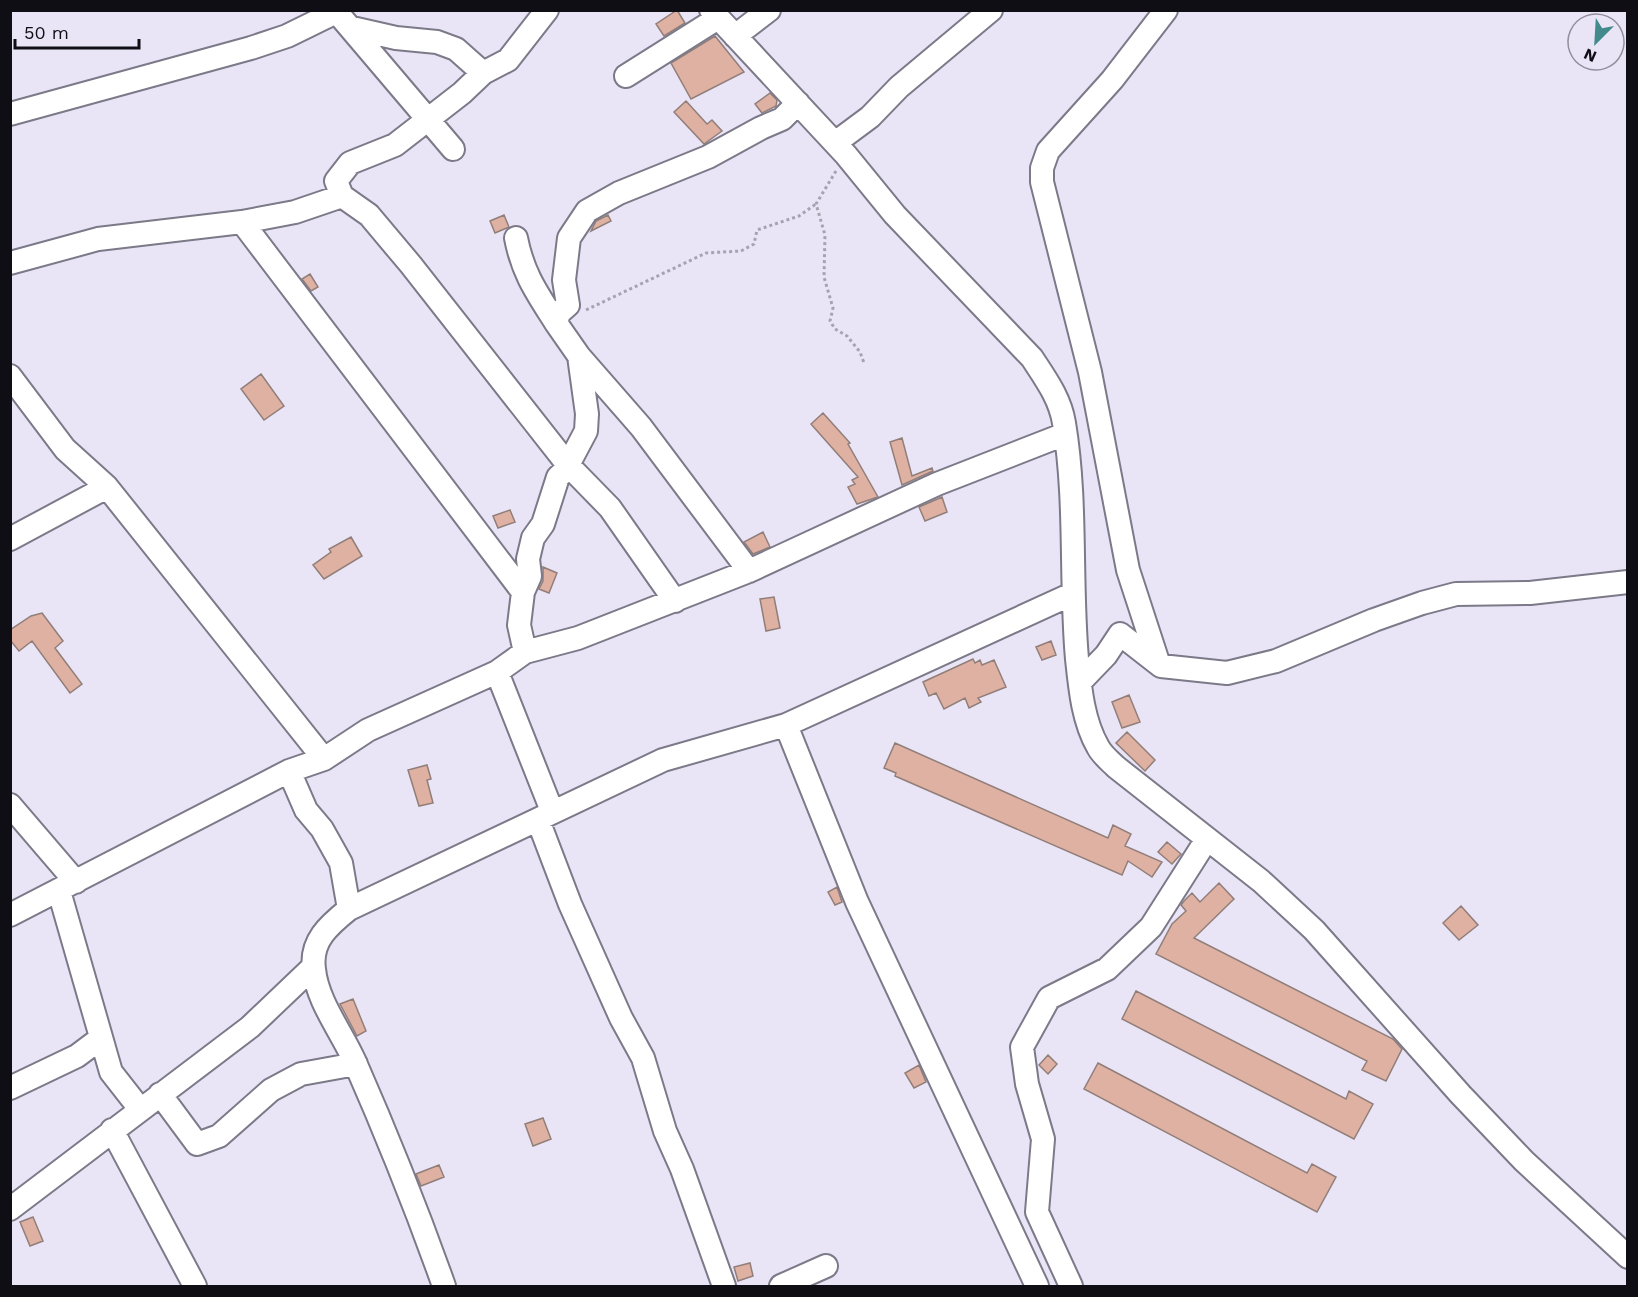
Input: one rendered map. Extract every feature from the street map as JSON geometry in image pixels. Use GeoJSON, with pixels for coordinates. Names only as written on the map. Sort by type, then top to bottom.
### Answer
{"type":"FeatureCollection","features":[{"type":"Feature","properties":{"kind":"street"},"geometry":{"type":"LineString","coordinates":[[547,10],[508,60],[483,73],[462,93],[396,145],[350,163],[336,181],[342,196],[369,215],[569,466],[610,508],[675,601]]}},
{"type":"Feature","properties":{"kind":"street"},"geometry":{"type":"LineString","coordinates":[[735,36],[769,10]]}},
{"type":"Feature","properties":{"kind":"street"},"geometry":{"type":"LineString","coordinates":[[841,149],[899,87],[991,10]]}},
{"type":"Feature","properties":{"kind":"street"},"geometry":{"type":"LineString","coordinates":[[1158,662],[1128,570],[1090,372],[1042,182],[1042,168],[1048,151],[1112,80],[1166,10]]}},
{"type":"Feature","properties":{"kind":"street"},"geometry":{"type":"LineString","coordinates":[[10,114],[251,48],[287,36],[336,11],[453,149]]}},
{"type":"Feature","properties":{"kind":"street"},"geometry":{"type":"LineString","coordinates":[[626,76],[714,14],[841,149],[895,215],[1032,358],[1052,390],[1064,421],[1073,513],[1072,594],[1080,682],[1087,721],[1098,748],[1116,767],[1260,881],[1314,930],[1461,1095],[1516,1153],[1628,1257]]}},
{"type":"Feature","properties":{"kind":"street"},"geometry":{"type":"LineString","coordinates":[[352,28],[396,38],[437,42],[456,49],[483,73]]}},
{"type":"Feature","properties":{"kind":"street"},"geometry":{"type":"LineString","coordinates":[[561,315],[569,238],[587,211],[619,193],[708,157],[782,119],[798,103]]}},
{"type":"Feature","properties":{"kind":"street"},"geometry":{"type":"LineString","coordinates":[[10,263],[98,239],[242,222],[295,212],[342,196]]}},
{"type":"Feature","properties":{"kind":"street"},"geometry":{"type":"LineString","coordinates":[[242,222],[523,592]]}},
{"type":"Feature","properties":{"kind":"street"},"geometry":{"type":"LineString","coordinates":[[516,238],[521,264],[534,290],[561,315],[579,356],[587,414],[585,431],[569,466],[558,477],[543,524],[532,538],[528,559],[530,576],[523,592],[519,625],[525,652]]}},
{"type":"Feature","properties":{"kind":"street"},"geometry":{"type":"LineString","coordinates":[[579,356],[641,427],[749,572]]}},
{"type":"Feature","properties":{"kind":"street"},"geometry":{"type":"LineString","coordinates":[[10,376],[65,449],[106,487],[324,759]]}},
{"type":"Feature","properties":{"kind":"street"},"geometry":{"type":"LineString","coordinates":[[10,915],[289,771],[324,759],[368,730],[497,672],[525,652],[578,639],[749,572],[937,484],[1065,434]]}},
{"type":"Feature","properties":{"kind":"street"},"geometry":{"type":"LineString","coordinates":[[10,540],[106,487]]}},
{"type":"Feature","properties":{"kind":"street"},"geometry":{"type":"LineString","coordinates":[[1080,682],[1106,655],[1120,634],[1161,666],[1227,673],[1275,661],[1374,620],[1456,594],[1530,593],[1628,582]]}},
{"type":"Feature","properties":{"kind":"street"},"geometry":{"type":"LineString","coordinates":[[444,1287],[416,1208],[356,1064],[318,989],[313,967],[321,934],[349,909],[663,760],[786,725],[1072,594]]}},
{"type":"Feature","properties":{"kind":"street"},"geometry":{"type":"LineString","coordinates":[[497,672],[545,816],[570,904],[621,1018],[644,1058],[665,1131],[682,1168],[724,1287]]}},
{"type":"Feature","properties":{"kind":"street"},"geometry":{"type":"LineString","coordinates":[[786,725],[857,902],[1037,1287]]}},
{"type":"Feature","properties":{"kind":"street"},"geometry":{"type":"LineString","coordinates":[[289,771],[306,810],[322,829],[341,863],[349,909]]}},
{"type":"Feature","properties":{"kind":"street"},"geometry":{"type":"LineString","coordinates":[[10,805],[67,886],[101,1038],[111,1072],[140,1109]]}},
{"type":"Feature","properties":{"kind":"street"},"geometry":{"type":"LineString","coordinates":[[1071,1287],[1037,1212],[1043,1139],[1027,1084],[1022,1047],[1049,998],[1107,969],[1150,927],[1207,839]]}},
{"type":"Feature","properties":{"kind":"street"},"geometry":{"type":"LineString","coordinates":[[10,1209],[250,1027],[313,967]]}},
{"type":"Feature","properties":{"kind":"street"},"geometry":{"type":"LineString","coordinates":[[10,1088],[77,1056],[101,1038]]}},
{"type":"Feature","properties":{"kind":"street"},"geometry":{"type":"LineString","coordinates":[[160,1094],[197,1144],[219,1136],[271,1090],[301,1074],[356,1064]]}},
{"type":"Feature","properties":{"kind":"street"},"geometry":{"type":"LineString","coordinates":[[112,1130],[195,1287]]}},
{"type":"Feature","properties":{"kind":"street"},"geometry":{"type":"LineString","coordinates":[[781,1287],[826,1266]]}},
{"type":"Feature","properties":{"kind":"path"},"geometry":{"type":"LineString","coordinates":[[561,315],[585,311],[706,253],[741,251],[754,244],[757,230],[799,216],[816,204],[841,149]]}},
{"type":"Feature","properties":{"kind":"path"},"geometry":{"type":"LineString","coordinates":[[816,204],[818,218],[825,235],[824,277],[833,308],[831,321],[835,329],[847,336],[860,352],[864,363]]}},
{"type":"Feature","properties":{"kind":"building"},"geometry":{"type":"Polygon","coordinates":[[[677,10],[685,23],[664,36],[656,24],[677,10]]]}},
{"type":"Feature","properties":{"kind":"building"},"geometry":{"type":"Polygon","coordinates":[[[715,36],[744,72],[691,99],[671,63],[715,36]]]}},
{"type":"Feature","properties":{"kind":"building"},"geometry":{"type":"Polygon","coordinates":[[[770,93],[777,100],[776,106],[762,113],[755,104],[770,93]]]}},
{"type":"Feature","properties":{"kind":"building"},"geometry":{"type":"Polygon","coordinates":[[[686,101],[707,124],[712,120],[722,131],[704,144],[674,112],[686,101]]]}},
{"type":"Feature","properties":{"kind":"building"},"geometry":{"type":"Polygon","coordinates":[[[504,215],[509,227],[495,233],[490,221],[504,215]]]}},
{"type":"Feature","properties":{"kind":"building"},"geometry":{"type":"Polygon","coordinates":[[[608,215],[611,221],[591,231],[596,221],[608,215]]]}},
{"type":"Feature","properties":{"kind":"building"},"geometry":{"type":"Polygon","coordinates":[[[310,274],[318,287],[311,291],[302,279],[310,274]]]}},
{"type":"Feature","properties":{"kind":"building"},"geometry":{"type":"Polygon","coordinates":[[[261,374],[284,406],[264,420],[241,389],[261,374]]]}},
{"type":"Feature","properties":{"kind":"building"},"geometry":{"type":"Polygon","coordinates":[[[823,413],[850,443],[848,444],[878,497],[857,504],[848,487],[855,484],[852,480],[858,477],[811,424],[823,413]]]}},
{"type":"Feature","properties":{"kind":"building"},"geometry":{"type":"Polygon","coordinates":[[[902,438],[912,476],[932,468],[933,471],[902,485],[890,442],[902,438]]]}},
{"type":"Feature","properties":{"kind":"building"},"geometry":{"type":"Polygon","coordinates":[[[942,497],[947,512],[925,521],[919,507],[942,497]]]}},
{"type":"Feature","properties":{"kind":"building"},"geometry":{"type":"Polygon","coordinates":[[[510,510],[515,522],[498,528],[493,516],[510,510]]]}},
{"type":"Feature","properties":{"kind":"building"},"geometry":{"type":"Polygon","coordinates":[[[763,532],[770,547],[753,554],[744,542],[763,532]]]}},
{"type":"Feature","properties":{"kind":"building"},"geometry":{"type":"Polygon","coordinates":[[[351,537],[362,556],[324,579],[313,565],[331,552],[329,549],[351,537]]]}},
{"type":"Feature","properties":{"kind":"building"},"geometry":{"type":"Polygon","coordinates":[[[543,567],[557,573],[549,593],[539,589],[543,581],[543,567]]]}},
{"type":"Feature","properties":{"kind":"building"},"geometry":{"type":"Polygon","coordinates":[[[774,597],[780,628],[766,631],[760,599],[774,597]]]}},
{"type":"Feature","properties":{"kind":"building"},"geometry":{"type":"Polygon","coordinates":[[[42,613],[63,641],[55,648],[82,684],[70,693],[32,641],[19,651],[10,640],[10,630],[31,616],[42,613]]]}},
{"type":"Feature","properties":{"kind":"building"},"geometry":{"type":"Polygon","coordinates":[[[1051,641],[1056,655],[1042,660],[1036,647],[1051,641]]]}},
{"type":"Feature","properties":{"kind":"building"},"geometry":{"type":"Polygon","coordinates":[[[973,659],[975,663],[980,660],[982,665],[994,660],[1006,687],[978,698],[981,702],[969,708],[965,698],[944,709],[936,693],[929,696],[923,682],[973,659]]]}},
{"type":"Feature","properties":{"kind":"building"},"geometry":{"type":"Polygon","coordinates":[[[1129,695],[1140,722],[1122,728],[1112,702],[1129,695]]]}},
{"type":"Feature","properties":{"kind":"building"},"geometry":{"type":"Polygon","coordinates":[[[1127,732],[1155,760],[1145,771],[1116,743],[1127,732]]]}},
{"type":"Feature","properties":{"kind":"building"},"geometry":{"type":"Polygon","coordinates":[[[895,743],[1108,838],[1113,825],[1131,834],[1125,846],[1162,862],[1152,877],[1128,861],[1122,875],[895,776],[896,773],[884,768],[895,743]]]}},
{"type":"Feature","properties":{"kind":"building"},"geometry":{"type":"Polygon","coordinates":[[[427,765],[431,779],[427,780],[433,803],[419,806],[408,770],[427,765]]]}},
{"type":"Feature","properties":{"kind":"building"},"geometry":{"type":"Polygon","coordinates":[[[1167,842],[1181,854],[1172,864],[1158,852],[1167,842]]]}},
{"type":"Feature","properties":{"kind":"building"},"geometry":{"type":"Polygon","coordinates":[[[1219,883],[1234,899],[1194,938],[1393,1039],[1402,1049],[1386,1081],[1362,1070],[1367,1061],[1156,954],[1172,924],[1186,911],[1181,905],[1184,901],[1192,893],[1200,902],[1219,883]]]}},
{"type":"Feature","properties":{"kind":"building"},"geometry":{"type":"Polygon","coordinates":[[[837,887],[842,902],[835,905],[828,892],[837,887]]]}},
{"type":"Feature","properties":{"kind":"building"},"geometry":{"type":"Polygon","coordinates":[[[1461,906],[1478,925],[1459,940],[1443,923],[1461,906]]]}},
{"type":"Feature","properties":{"kind":"building"},"geometry":{"type":"Polygon","coordinates":[[[1136,991],[1346,1099],[1349,1091],[1373,1104],[1354,1139],[1122,1019],[1136,991]]]}},
{"type":"Feature","properties":{"kind":"building"},"geometry":{"type":"Polygon","coordinates":[[[353,999],[366,1031],[357,1036],[340,1004],[353,999]]]}},
{"type":"Feature","properties":{"kind":"building"},"geometry":{"type":"Polygon","coordinates":[[[1048,1055],[1057,1064],[1048,1074],[1039,1065],[1048,1055]]]}},
{"type":"Feature","properties":{"kind":"building"},"geometry":{"type":"Polygon","coordinates":[[[1098,1063],[1307,1173],[1312,1164],[1336,1177],[1317,1212],[1084,1089],[1098,1063]]]}},
{"type":"Feature","properties":{"kind":"building"},"geometry":{"type":"Polygon","coordinates":[[[919,1065],[926,1082],[914,1088],[905,1073],[919,1065]]]}},
{"type":"Feature","properties":{"kind":"building"},"geometry":{"type":"Polygon","coordinates":[[[543,1118],[551,1139],[533,1146],[525,1124],[543,1118]]]}},
{"type":"Feature","properties":{"kind":"building"},"geometry":{"type":"Polygon","coordinates":[[[439,1165],[444,1177],[421,1186],[416,1174],[439,1165]]]}},
{"type":"Feature","properties":{"kind":"building"},"geometry":{"type":"Polygon","coordinates":[[[33,1217],[43,1241],[30,1246],[20,1222],[33,1217]]]}},
{"type":"Feature","properties":{"kind":"building"},"geometry":{"type":"Polygon","coordinates":[[[750,1263],[753,1276],[738,1281],[734,1267],[750,1263]]]}}]}
